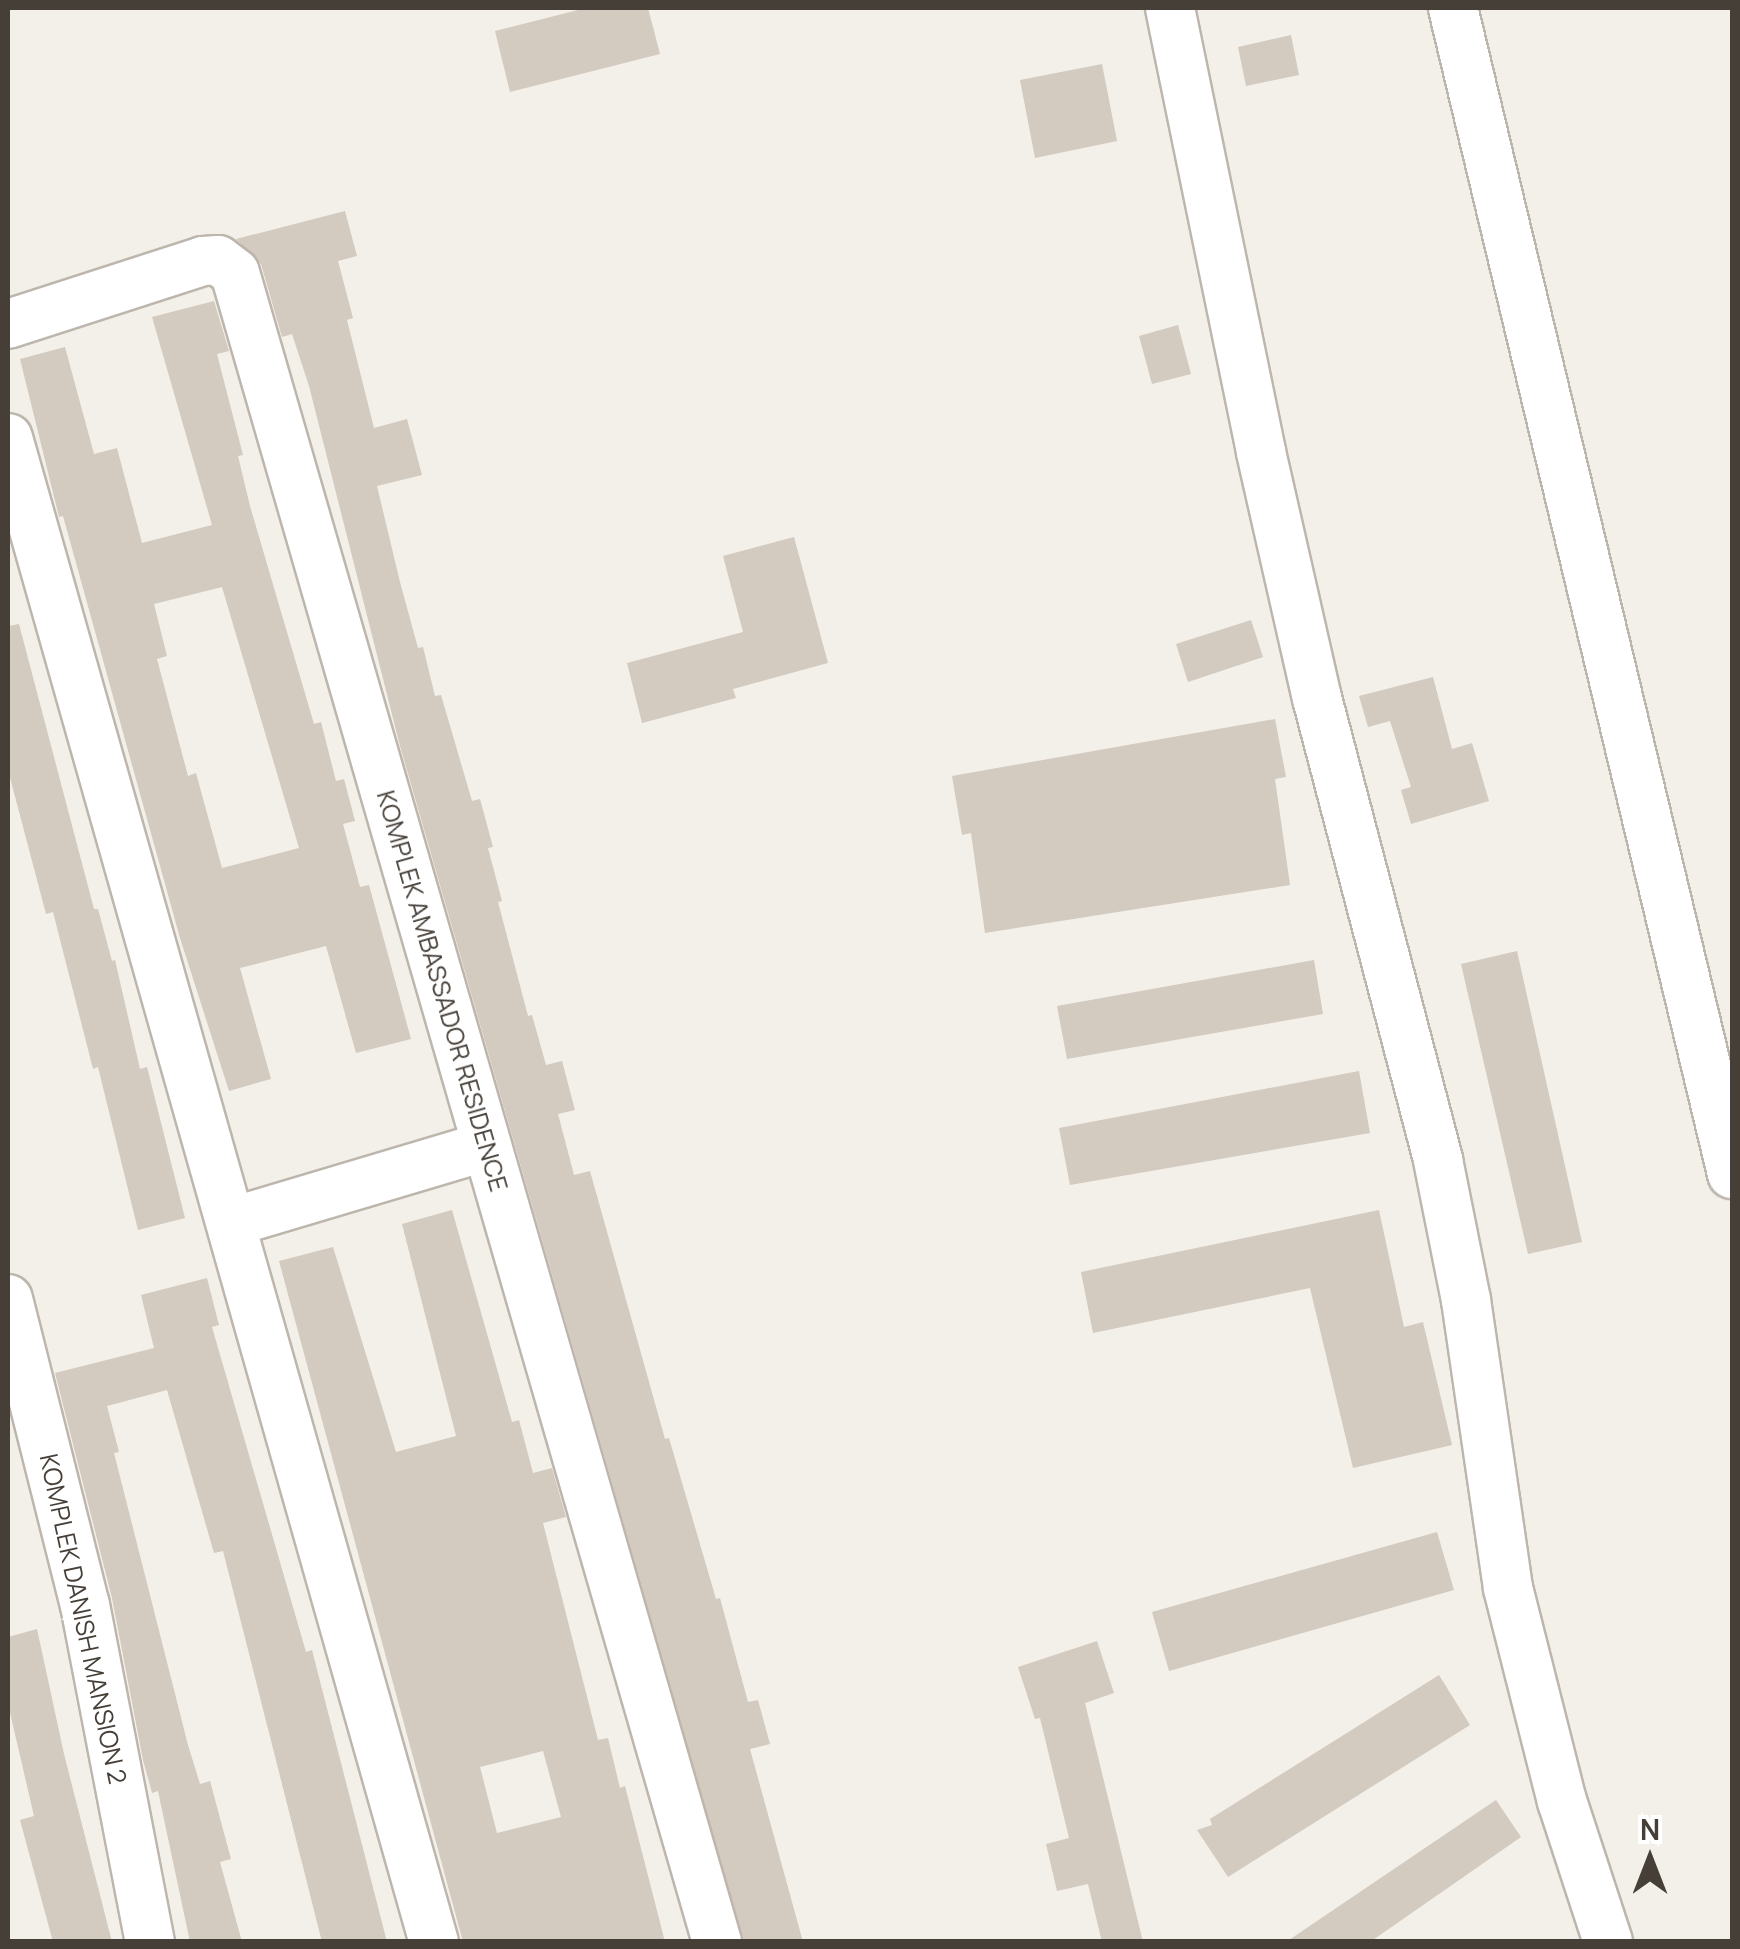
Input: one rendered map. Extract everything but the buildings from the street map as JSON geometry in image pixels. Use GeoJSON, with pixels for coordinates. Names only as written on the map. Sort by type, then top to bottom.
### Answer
{"type":"FeatureCollection","features":[{"type":"Feature","properties":{"kind":"street"},"geometry":{"type":"LineString","coordinates":[[1170,8],[1261,452],[1317,698],[1438,1160],[1469,1318],[1508,1588],[1562,1801],[1608,1942]]}},
{"type":"Feature","properties":{"kind":"street"},"geometry":{"type":"LineString","coordinates":[[1453,8],[1732,1174]]}},
{"type":"Feature","properties":{"kind":"street","name":"KOMPLEK AMBASSADOR RESIDENCE"},"geometry":{"type":"LineString","coordinates":[[8,324],[203,262],[218,260],[235,273],[717,1942]]}},
{"type":"Feature","properties":{"kind":"street"},"geometry":{"type":"LineString","coordinates":[[8,438],[434,1942]]}},
{"type":"Feature","properties":{"kind":"street"},"geometry":{"type":"LineString","coordinates":[[232,1222],[486,1146]]}},
{"type":"Feature","properties":{"kind":"street","name":"KOMPLEK DANISH MANSION 2"},"geometry":{"type":"LineString","coordinates":[[8,1299],[84,1604],[150,1942]]}}]}
